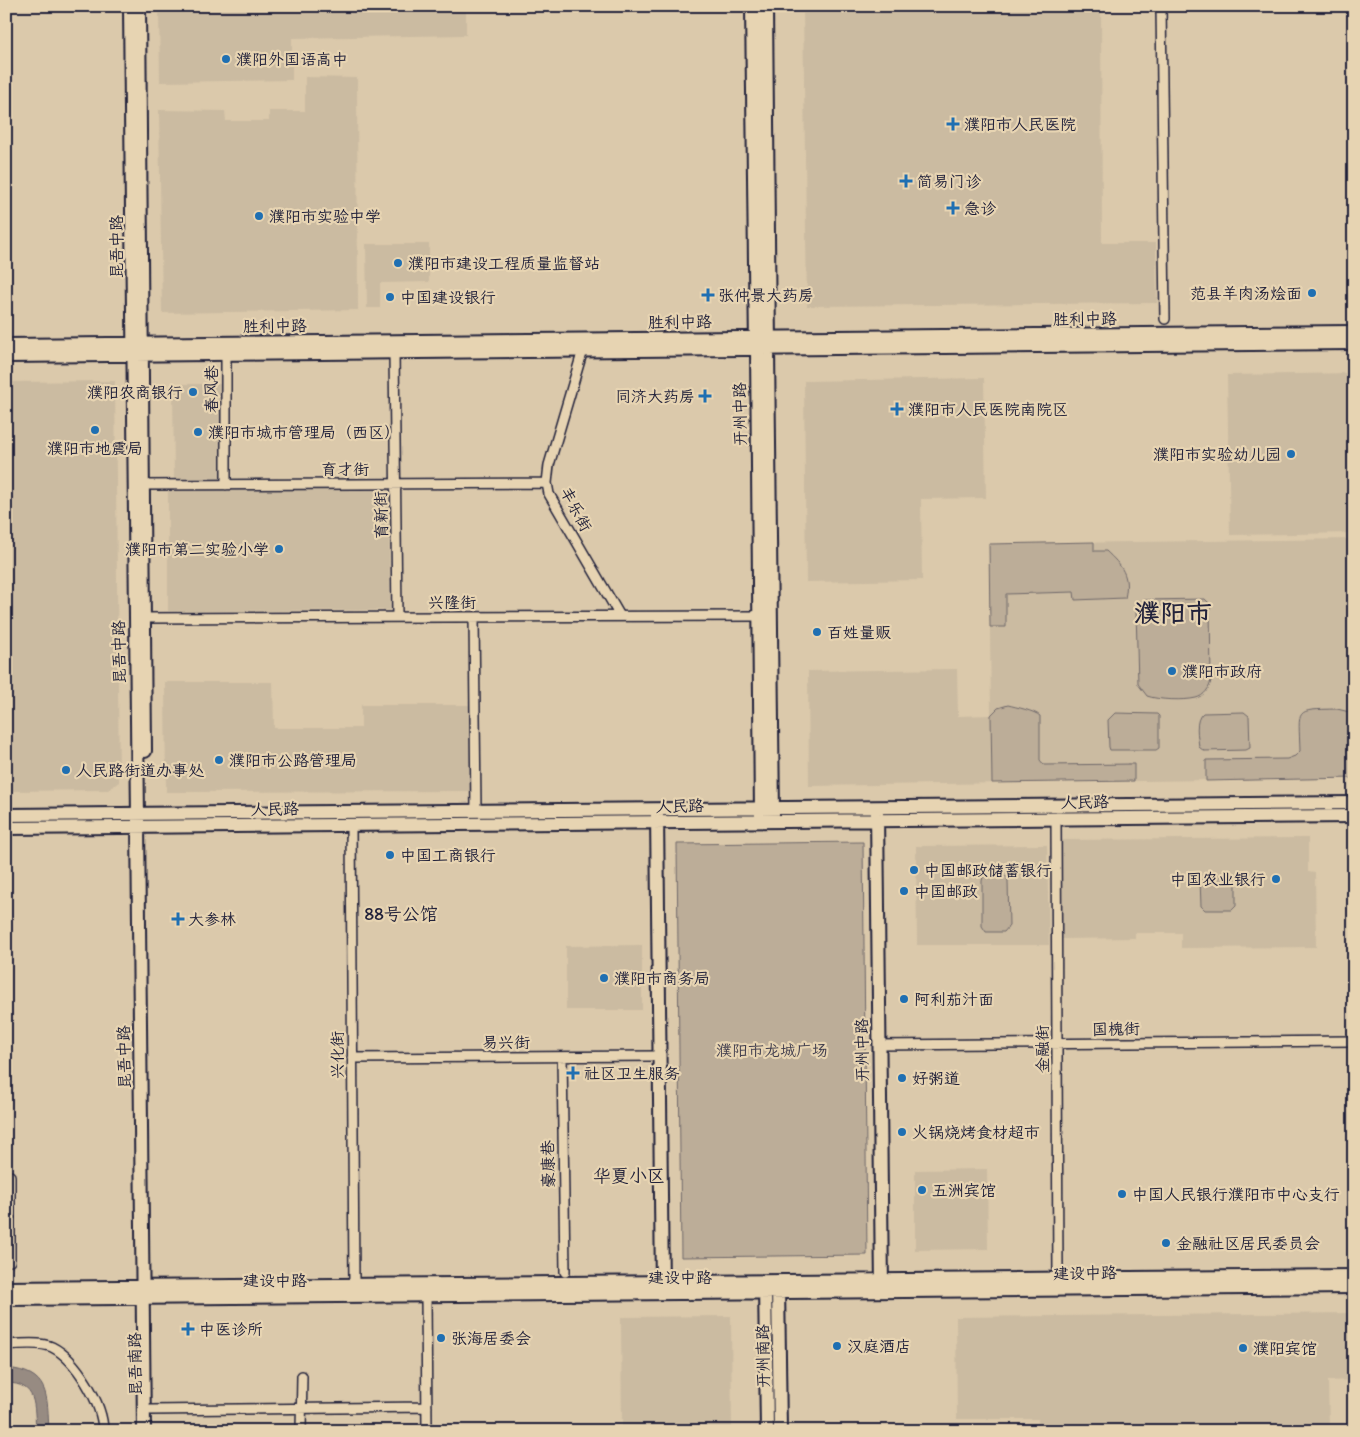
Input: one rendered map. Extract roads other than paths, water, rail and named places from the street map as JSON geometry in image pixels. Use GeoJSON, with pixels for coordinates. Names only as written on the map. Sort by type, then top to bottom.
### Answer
{"type":"FeatureCollection","features":[{"type":"Feature","properties":{"kind":"main road","name":"昆吾中路"},"geometry":{"type":"LineString","coordinates":[[130,6],[143,485],[142,820]]}},
{"type":"Feature","properties":{"kind":"main road","name":"昆吾中路"},"geometry":{"type":"LineString","coordinates":[[139,6],[138,349],[146,1292]]}},
{"type":"Feature","properties":{"kind":"main road","name":"开州中路"},"geometry":{"type":"LineString","coordinates":[[753,6],[762,343],[767,815]]}},
{"type":"Feature","properties":{"kind":"main road","name":"开州中路"},"geometry":{"type":"LineString","coordinates":[[765,6],[759,616],[767,815]]}},
{"type":"Feature","properties":{"kind":"main road","name":"胜利中路"},"geometry":{"type":"LineString","coordinates":[[6,356],[138,349],[762,343],[1354,332]]}},
{"type":"Feature","properties":{"kind":"main road","name":"胜利中路"},"geometry":{"type":"LineString","coordinates":[[6,345],[226,354],[583,350],[762,343],[1354,343]]}},
{"type":"Feature","properties":{"kind":"main road","name":"人民路"},"geometry":{"type":"LineString","coordinates":[[6,815],[351,825],[657,816],[877,814],[1354,803]]}},
{"type":"Feature","properties":{"kind":"main road","name":"人民路"},"geometry":{"type":"LineString","coordinates":[[6,828],[142,820],[476,811],[657,816]]}},
{"type":"Feature","properties":{"kind":"main road","name":"开州中路"},"geometry":{"type":"LineString","coordinates":[[877,814],[882,1286]]}},
{"type":"Feature","properties":{"kind":"main road","name":"人民路"},"geometry":{"type":"LineString","coordinates":[[877,814],[1056,819],[1354,816]]}},
{"type":"Feature","properties":{"kind":"main road"},"geometry":{"type":"LineString","coordinates":[[657,816],[662,1288]]}},
{"type":"Feature","properties":{"kind":"main road","name":"建设中路"},"geometry":{"type":"LineString","coordinates":[[882,1286],[1058,1279],[1354,1276]]}},
{"type":"Feature","properties":{"kind":"main road","name":"建设中路"},"geometry":{"type":"LineString","coordinates":[[6,1299],[354,1285],[662,1288],[882,1286],[1354,1287]]}},
{"type":"Feature","properties":{"kind":"main road","name":"开州南路"},"geometry":{"type":"LineString","coordinates":[[765,1287],[767,1431]]}},
{"type":"Feature","properties":{"kind":"main road","name":"开州南路"},"geometry":{"type":"LineString","coordinates":[[778,1287],[780,1431]]}},
{"type":"Feature","properties":{"kind":"main road","name":"建设中路"},"geometry":{"type":"LineString","coordinates":[[6,1288],[146,1292],[426,1295],[662,1288]]}},
{"type":"Feature","properties":{"kind":"main road","name":"昆吾南路"},"geometry":{"type":"LineString","coordinates":[[146,1292],[152,1431]]}},
{"type":"Feature","properties":{"kind":"main road","name":"昆吾南路"},"geometry":{"type":"LineString","coordinates":[[144,1431],[146,1292]]}},
{"type":"Feature","properties":{"kind":"street"},"geometry":{"type":"LineString","coordinates":[[1161,6],[1165,319]]}},
{"type":"Feature","properties":{"kind":"street","name":"丰乐街"},"geometry":{"type":"LineString","coordinates":[[583,350],[550,465],[547,483],[548,494],[620,616]]}},
{"type":"Feature","properties":{"kind":"street","name":"育新街"},"geometry":{"type":"LineString","coordinates":[[394,352],[397,617]]}},
{"type":"Feature","properties":{"kind":"street","name":"春风巷"},"geometry":{"type":"LineString","coordinates":[[226,354],[226,485]]}},
{"type":"Feature","properties":{"kind":"street","name":"育才街"},"geometry":{"type":"LineString","coordinates":[[143,485],[547,483]]}},
{"type":"Feature","properties":{"kind":"street","name":"兴隆街"},"geometry":{"type":"LineString","coordinates":[[144,618],[759,616]]}},
{"type":"Feature","properties":{"kind":"street"},"geometry":{"type":"LineString","coordinates":[[474,617],[476,811]]}},
{"type":"Feature","properties":{"kind":"street","name":"金融街"},"geometry":{"type":"LineString","coordinates":[[1056,819],[1058,1279]]}},
{"type":"Feature","properties":{"kind":"street","name":"兴化街"},"geometry":{"type":"LineString","coordinates":[[351,825],[354,1285]]}},
{"type":"Feature","properties":{"kind":"street","name":"国槐街"},"geometry":{"type":"LineString","coordinates":[[879,1045],[1354,1041]]}},
{"type":"Feature","properties":{"kind":"street","name":"易兴街"},"geometry":{"type":"LineString","coordinates":[[352,1058],[659,1056]]}},
{"type":"Feature","properties":{"kind":"street","name":"豪康巷"},"geometry":{"type":"LineString","coordinates":[[562,1057],[565,1272]]}},
{"type":"Feature","properties":{"kind":"street"},"geometry":{"type":"LineString","coordinates":[[10,1176],[10,1262]]}},
{"type":"Feature","properties":{"kind":"street"},"geometry":{"type":"LineString","coordinates":[[426,1295],[427,1431]]}},
{"type":"Feature","properties":{"kind":"street"},"geometry":{"type":"LineString","coordinates":[[6,1344],[51,1346],[65,1356],[92,1393],[101,1410],[103,1431]]}},
{"type":"Feature","properties":{"kind":"street"},"geometry":{"type":"LineString","coordinates":[[301,1431],[302,1376]]}},
{"type":"Feature","properties":{"kind":"street"},"geometry":{"type":"LineString","coordinates":[[152,1410],[427,1407]]}},
{"type":"Feature","properties":{"kind":"place","name":"濮阳外国语高中"},"geometry":{"type":"Point","coordinates":[226,59]}},
{"type":"Feature","properties":{"kind":"place","name":"濮阳市人民医院"},"geometry":{"type":"Point","coordinates":[953,124]}},
{"type":"Feature","properties":{"kind":"place","name":"简易门诊"},"geometry":{"type":"Point","coordinates":[906,181]}},
{"type":"Feature","properties":{"kind":"place","name":"急诊"},"geometry":{"type":"Point","coordinates":[953,208]}},
{"type":"Feature","properties":{"kind":"place","name":"濮阳市实验中学"},"geometry":{"type":"Point","coordinates":[259,216]}},
{"type":"Feature","properties":{"kind":"place","name":"濮阳市建设工程质量监督站"},"geometry":{"type":"Point","coordinates":[398,263]}},
{"type":"Feature","properties":{"kind":"place","name":"范县羊肉汤烩面"},"geometry":{"type":"Point","coordinates":[1312,293]}},
{"type":"Feature","properties":{"kind":"place","name":"张仲景大药房"},"geometry":{"type":"Point","coordinates":[708,295]}},
{"type":"Feature","properties":{"kind":"place","name":"中国建设银行"},"geometry":{"type":"Point","coordinates":[390,297]}},
{"type":"Feature","properties":{"kind":"place","name":"濮阳农商银行"},"geometry":{"type":"Point","coordinates":[193,392]}},
{"type":"Feature","properties":{"kind":"place","name":"同济大药房"},"geometry":{"type":"Point","coordinates":[705,396]}},
{"type":"Feature","properties":{"kind":"place","name":"濮阳市人民医院南院区"},"geometry":{"type":"Point","coordinates":[897,409]}},
{"type":"Feature","properties":{"kind":"place","name":"濮阳市地震局"},"geometry":{"type":"Point","coordinates":[95,430]}},
{"type":"Feature","properties":{"kind":"place","name":"濮阳市城市管理局（西区）"},"geometry":{"type":"Point","coordinates":[198,432]}},
{"type":"Feature","properties":{"kind":"place","name":"濮阳市实验幼儿园"},"geometry":{"type":"Point","coordinates":[1291,454]}},
{"type":"Feature","properties":{"kind":"place","name":"濮阳市第二实验小学"},"geometry":{"type":"Point","coordinates":[279,549]}},
{"type":"Feature","properties":{"kind":"place","name":"百姓量贩"},"geometry":{"type":"Point","coordinates":[817,632]}},
{"type":"Feature","properties":{"kind":"place","name":"濮阳市政府"},"geometry":{"type":"Point","coordinates":[1172,671]}},
{"type":"Feature","properties":{"kind":"place","name":"濮阳市公路管理局"},"geometry":{"type":"Point","coordinates":[219,760]}},
{"type":"Feature","properties":{"kind":"place","name":"人民路街道办事处"},"geometry":{"type":"Point","coordinates":[66,770]}},
{"type":"Feature","properties":{"kind":"place","name":"中国工商银行"},"geometry":{"type":"Point","coordinates":[390,855]}},
{"type":"Feature","properties":{"kind":"place","name":"中国邮政储蓄银行"},"geometry":{"type":"Point","coordinates":[914,870]}},
{"type":"Feature","properties":{"kind":"place","name":"中国农业银行"},"geometry":{"type":"Point","coordinates":[1276,879]}},
{"type":"Feature","properties":{"kind":"place","name":"中国邮政"},"geometry":{"type":"Point","coordinates":[904,891]}},
{"type":"Feature","properties":{"kind":"place","name":"大参林"},"geometry":{"type":"Point","coordinates":[178,919]}},
{"type":"Feature","properties":{"kind":"place","name":"濮阳市商务局"},"geometry":{"type":"Point","coordinates":[604,978]}},
{"type":"Feature","properties":{"kind":"place","name":"阿利茄汁面"},"geometry":{"type":"Point","coordinates":[904,999]}},
{"type":"Feature","properties":{"kind":"place","name":"社区卫生服务"},"geometry":{"type":"Point","coordinates":[573,1073]}},
{"type":"Feature","properties":{"kind":"place","name":"好粥道"},"geometry":{"type":"Point","coordinates":[902,1078]}},
{"type":"Feature","properties":{"kind":"place","name":"火锅烧烤食材超市"},"geometry":{"type":"Point","coordinates":[902,1132]}},
{"type":"Feature","properties":{"kind":"place","name":"五洲宾馆"},"geometry":{"type":"Point","coordinates":[922,1190]}},
{"type":"Feature","properties":{"kind":"place","name":"中国人民银行濮阳市中心支行"},"geometry":{"type":"Point","coordinates":[1122,1194]}},
{"type":"Feature","properties":{"kind":"place","name":"金融社区居民委员会"},"geometry":{"type":"Point","coordinates":[1166,1243]}},
{"type":"Feature","properties":{"kind":"place","name":"中医诊所"},"geometry":{"type":"Point","coordinates":[188,1329]}},
{"type":"Feature","properties":{"kind":"place","name":"张海居委会"},"geometry":{"type":"Point","coordinates":[441,1338]}},
{"type":"Feature","properties":{"kind":"place","name":"汉庭酒店"},"geometry":{"type":"Point","coordinates":[837,1346]}},
{"type":"Feature","properties":{"kind":"place","name":"濮阳宾馆"},"geometry":{"type":"Point","coordinates":[1243,1348]}},
{"type":"Feature","properties":{"kind":"district","name":"濮阳市"},"geometry":{"type":"Point","coordinates":[1173,613]}},
{"type":"Feature","properties":{"kind":"district","name":"88号公馆"},"geometry":{"type":"Point","coordinates":[401,914]}},
{"type":"Feature","properties":{"kind":"district","name":"华夏小区"},"geometry":{"type":"Point","coordinates":[629,1176]}},
{"type":"Feature","properties":{"kind":"park label","name":"濮阳市龙城广场"},"geometry":{"type":"Point","coordinates":[772,1050]}}]}
